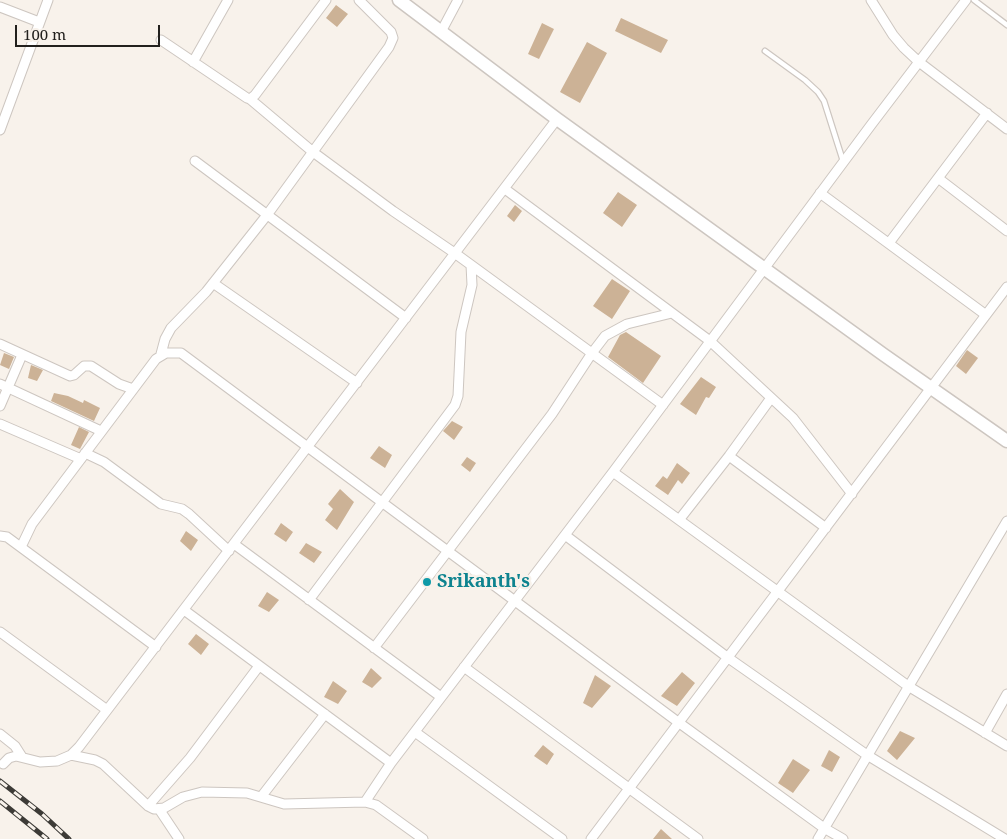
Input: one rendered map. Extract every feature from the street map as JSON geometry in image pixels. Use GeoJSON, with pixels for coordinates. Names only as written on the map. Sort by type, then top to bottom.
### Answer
{"type":"FeatureCollection","features":[{"type":"Feature","properties":{"kind":"main road"},"geometry":{"type":"LineString","coordinates":[[399,0],[442,30],[558,119],[1007,442]]}},
{"type":"Feature","properties":{"kind":"street"},"geometry":{"type":"LineString","coordinates":[[0,130],[48,0]]}},
{"type":"Feature","properties":{"kind":"street"},"geometry":{"type":"LineString","coordinates":[[193,62],[228,0]]}},
{"type":"Feature","properties":{"kind":"street"},"geometry":{"type":"LineString","coordinates":[[250,99],[256,95],[326,0]]}},
{"type":"Feature","properties":{"kind":"street"},"geometry":{"type":"LineString","coordinates":[[21,547],[32,524],[161,354],[165,339],[171,328],[213,283],[268,215],[392,41],[391,32],[359,0]]}},
{"type":"Feature","properties":{"kind":"street"},"geometry":{"type":"LineString","coordinates":[[442,30],[458,0]]}},
{"type":"Feature","properties":{"kind":"street"},"geometry":{"type":"LineString","coordinates":[[871,0],[894,36],[919,62],[1007,129]]}},
{"type":"Feature","properties":{"kind":"street"},"geometry":{"type":"LineString","coordinates":[[365,802],[414,732],[613,472],[843,161],[966,0]]}},
{"type":"Feature","properties":{"kind":"street"},"geometry":{"type":"LineString","coordinates":[[0,7],[39,22]]}},
{"type":"Feature","properties":{"kind":"street"},"geometry":{"type":"LineString","coordinates":[[162,40],[250,99],[313,152],[663,405]]}},
{"type":"Feature","properties":{"kind":"street"},"geometry":{"type":"LineString","coordinates":[[889,243],[986,113]]}},
{"type":"Feature","properties":{"kind":"street"},"geometry":{"type":"LineString","coordinates":[[3,764],[11,757],[49,762],[64,759],[71,755],[232,548],[558,119]]}},
{"type":"Feature","properties":{"kind":"street"},"geometry":{"type":"LineString","coordinates":[[195,161],[406,318]]}},
{"type":"Feature","properties":{"kind":"street"},"geometry":{"type":"LineString","coordinates":[[938,178],[1007,231]]}},
{"type":"Feature","properties":{"kind":"street"},"geometry":{"type":"LineString","coordinates":[[505,189],[710,341],[798,423],[852,494]]}},
{"type":"Feature","properties":{"kind":"street"},"geometry":{"type":"LineString","coordinates":[[820,193],[986,315]]}},
{"type":"Feature","properties":{"kind":"street"},"geometry":{"type":"LineString","coordinates":[[309,600],[452,411],[457,400],[461,332],[472,285],[471,265]]}},
{"type":"Feature","properties":{"kind":"street"},"geometry":{"type":"LineString","coordinates":[[213,283],[357,383]]}},
{"type":"Feature","properties":{"kind":"street"},"geometry":{"type":"LineString","coordinates":[[591,839],[1007,287]]}},
{"type":"Feature","properties":{"kind":"street"},"geometry":{"type":"LineString","coordinates":[[374,648],[552,414],[605,336],[620,327],[672,313]]}},
{"type":"Feature","properties":{"kind":"street"},"geometry":{"type":"LineString","coordinates":[[0,344],[70,376],[74,375],[84,366],[91,366],[120,384],[133,389]]}},
{"type":"Feature","properties":{"kind":"street"},"geometry":{"type":"LineString","coordinates":[[161,354],[172,352],[185,356],[514,602],[824,828],[843,839]]}},
{"type":"Feature","properties":{"kind":"street"},"geometry":{"type":"LineString","coordinates":[[0,406],[4,386],[22,354]]}},
{"type":"Feature","properties":{"kind":"street"},"geometry":{"type":"LineString","coordinates":[[4,386],[102,431]]}},
{"type":"Feature","properties":{"kind":"street"},"geometry":{"type":"LineString","coordinates":[[679,520],[771,398]]}},
{"type":"Feature","properties":{"kind":"street"},"geometry":{"type":"LineString","coordinates":[[0,424],[83,456],[104,462],[160,504],[189,514],[232,548],[309,600],[441,697]]}},
{"type":"Feature","properties":{"kind":"street"},"geometry":{"type":"LineString","coordinates":[[729,456],[826,528]]}},
{"type":"Feature","properties":{"kind":"street"},"geometry":{"type":"LineString","coordinates":[[613,472],[908,686],[1007,746]]}},
{"type":"Feature","properties":{"kind":"street"},"geometry":{"type":"LineString","coordinates":[[818,839],[1007,521]]}},
{"type":"Feature","properties":{"kind":"street"},"geometry":{"type":"LineString","coordinates":[[565,535],[727,657],[867,755],[1005,839]]}},
{"type":"Feature","properties":{"kind":"street"},"geometry":{"type":"LineString","coordinates":[[0,536],[7,537],[156,647]]}},
{"type":"Feature","properties":{"kind":"street"},"geometry":{"type":"LineString","coordinates":[[184,610],[391,763]]}},
{"type":"Feature","properties":{"kind":"street"},"geometry":{"type":"LineString","coordinates":[[0,632],[107,710]]}},
{"type":"Feature","properties":{"kind":"street"},"geometry":{"type":"LineString","coordinates":[[148,806],[190,758],[259,666]]}},
{"type":"Feature","properties":{"kind":"street"},"geometry":{"type":"LineString","coordinates":[[464,667],[698,839]]}},
{"type":"Feature","properties":{"kind":"street"},"geometry":{"type":"LineString","coordinates":[[985,732],[1007,694]]}},
{"type":"Feature","properties":{"kind":"street"},"geometry":{"type":"LineString","coordinates":[[261,797],[324,714]]}},
{"type":"Feature","properties":{"kind":"street"},"geometry":{"type":"LineString","coordinates":[[414,732],[562,839]]}},
{"type":"Feature","properties":{"kind":"street"},"geometry":{"type":"LineString","coordinates":[[0,734],[16,746],[22,757]]}},
{"type":"Feature","properties":{"kind":"street"},"geometry":{"type":"LineString","coordinates":[[71,755],[95,760],[103,764],[148,806],[159,809],[179,839]]}},
{"type":"Feature","properties":{"kind":"street"},"geometry":{"type":"LineString","coordinates":[[159,809],[183,797],[202,792],[247,793],[284,804],[365,802],[376,805],[423,839]]}},
{"type":"Feature","properties":{"kind":"lane"},"geometry":{"type":"LineString","coordinates":[[974,0],[1007,25]]}},
{"type":"Feature","properties":{"kind":"lane"},"geometry":{"type":"LineString","coordinates":[[765,51],[805,80],[818,92],[824,101],[843,161]]}},
{"type":"Feature","properties":{"kind":"building"},"geometry":{"type":"Polygon","coordinates":[[[336,5],[348,14],[337,27],[326,18],[336,5]]]}},
{"type":"Feature","properties":{"kind":"building"},"geometry":{"type":"Polygon","coordinates":[[[621,18],[668,40],[661,53],[615,31],[621,18]]]}},
{"type":"Feature","properties":{"kind":"building"},"geometry":{"type":"Polygon","coordinates":[[[542,23],[554,29],[539,59],[528,54],[542,23]]]}},
{"type":"Feature","properties":{"kind":"building"},"geometry":{"type":"Polygon","coordinates":[[[587,42],[607,53],[580,103],[560,92],[587,42]]]}},
{"type":"Feature","properties":{"kind":"building"},"geometry":{"type":"Polygon","coordinates":[[[618,192],[637,205],[622,227],[603,213],[618,192]]]}},
{"type":"Feature","properties":{"kind":"building"},"geometry":{"type":"Polygon","coordinates":[[[515,205],[522,211],[514,222],[507,216],[515,205]]]}},
{"type":"Feature","properties":{"kind":"building"},"geometry":{"type":"Polygon","coordinates":[[[612,279],[630,291],[612,319],[593,306],[612,279]]]}},
{"type":"Feature","properties":{"kind":"building"},"geometry":{"type":"Polygon","coordinates":[[[626,332],[661,356],[643,383],[608,357],[620,335],[626,332]]]}},
{"type":"Feature","properties":{"kind":"building"},"geometry":{"type":"Polygon","coordinates":[[[967,350],[978,358],[966,374],[956,366],[967,350]]]}},
{"type":"Feature","properties":{"kind":"building"},"geometry":{"type":"Polygon","coordinates":[[[4,353],[14,357],[9,369],[0,365],[4,353]]]}},
{"type":"Feature","properties":{"kind":"building"},"geometry":{"type":"Polygon","coordinates":[[[31,365],[43,370],[37,381],[28,378],[31,365]]]}},
{"type":"Feature","properties":{"kind":"building"},"geometry":{"type":"Polygon","coordinates":[[[701,377],[716,387],[709,398],[706,397],[696,415],[680,404],[701,377]]]}},
{"type":"Feature","properties":{"kind":"building"},"geometry":{"type":"Polygon","coordinates":[[[54,393],[68,396],[83,403],[84,400],[100,408],[94,421],[51,401],[54,393]]]}},
{"type":"Feature","properties":{"kind":"building"},"geometry":{"type":"Polygon","coordinates":[[[452,421],[463,427],[454,440],[443,431],[452,421]]]}},
{"type":"Feature","properties":{"kind":"building"},"geometry":{"type":"Polygon","coordinates":[[[79,427],[89,432],[80,449],[71,445],[79,427]]]}},
{"type":"Feature","properties":{"kind":"building"},"geometry":{"type":"Polygon","coordinates":[[[379,446],[392,455],[385,468],[370,458],[379,446]]]}},
{"type":"Feature","properties":{"kind":"building"},"geometry":{"type":"Polygon","coordinates":[[[467,457],[476,463],[470,472],[461,465],[467,457]]]}},
{"type":"Feature","properties":{"kind":"building"},"geometry":{"type":"Polygon","coordinates":[[[677,463],[690,473],[682,484],[678,480],[668,495],[655,486],[663,476],[667,479],[677,463]]]}},
{"type":"Feature","properties":{"kind":"building"},"geometry":{"type":"Polygon","coordinates":[[[340,489],[354,502],[337,530],[325,520],[333,509],[328,504],[340,489]]]}},
{"type":"Feature","properties":{"kind":"building"},"geometry":{"type":"Polygon","coordinates":[[[281,523],[293,532],[286,542],[274,534],[281,523]]]}},
{"type":"Feature","properties":{"kind":"building"},"geometry":{"type":"Polygon","coordinates":[[[186,531],[198,540],[191,551],[180,541],[186,531]]]}},
{"type":"Feature","properties":{"kind":"building"},"geometry":{"type":"Polygon","coordinates":[[[306,543],[322,552],[314,563],[299,553],[306,543]]]}},
{"type":"Feature","properties":{"kind":"building"},"geometry":{"type":"Polygon","coordinates":[[[267,592],[279,600],[269,612],[258,606],[267,592]]]}},
{"type":"Feature","properties":{"kind":"building"},"geometry":{"type":"Polygon","coordinates":[[[196,634],[209,644],[201,655],[188,644],[196,634]]]}},
{"type":"Feature","properties":{"kind":"building"},"geometry":{"type":"Polygon","coordinates":[[[371,668],[382,678],[372,688],[362,682],[371,668]]]}},
{"type":"Feature","properties":{"kind":"building"},"geometry":{"type":"Polygon","coordinates":[[[682,672],[695,683],[677,706],[661,696],[682,672]]]}},
{"type":"Feature","properties":{"kind":"building"},"geometry":{"type":"Polygon","coordinates":[[[595,675],[611,686],[592,708],[583,703],[595,675]]]}},
{"type":"Feature","properties":{"kind":"building"},"geometry":{"type":"Polygon","coordinates":[[[333,681],[347,691],[338,704],[324,697],[333,681]]]}},
{"type":"Feature","properties":{"kind":"building"},"geometry":{"type":"Polygon","coordinates":[[[900,731],[915,738],[897,760],[887,751],[900,731]]]}},
{"type":"Feature","properties":{"kind":"building"},"geometry":{"type":"Polygon","coordinates":[[[543,745],[554,754],[547,765],[534,756],[543,745]]]}},
{"type":"Feature","properties":{"kind":"building"},"geometry":{"type":"Polygon","coordinates":[[[829,750],[840,757],[832,772],[821,766],[829,750]]]}},
{"type":"Feature","properties":{"kind":"building"},"geometry":{"type":"Polygon","coordinates":[[[793,759],[810,770],[793,793],[778,783],[793,759]]]}},
{"type":"Feature","properties":{"kind":"building"},"geometry":{"type":"Polygon","coordinates":[[[661,829],[672,839],[653,839],[661,829]]]}},
{"type":"Feature","properties":{"kind":"railway"},"geometry":{"type":"LineString","coordinates":[[0,781],[42,814],[69,839]]}},
{"type":"Feature","properties":{"kind":"railway"},"geometry":{"type":"LineString","coordinates":[[0,801],[47,839]]}},
{"type":"Feature","properties":{"kind":"place","name":"Srikanth's"},"geometry":{"type":"Point","coordinates":[427,582]}}]}
